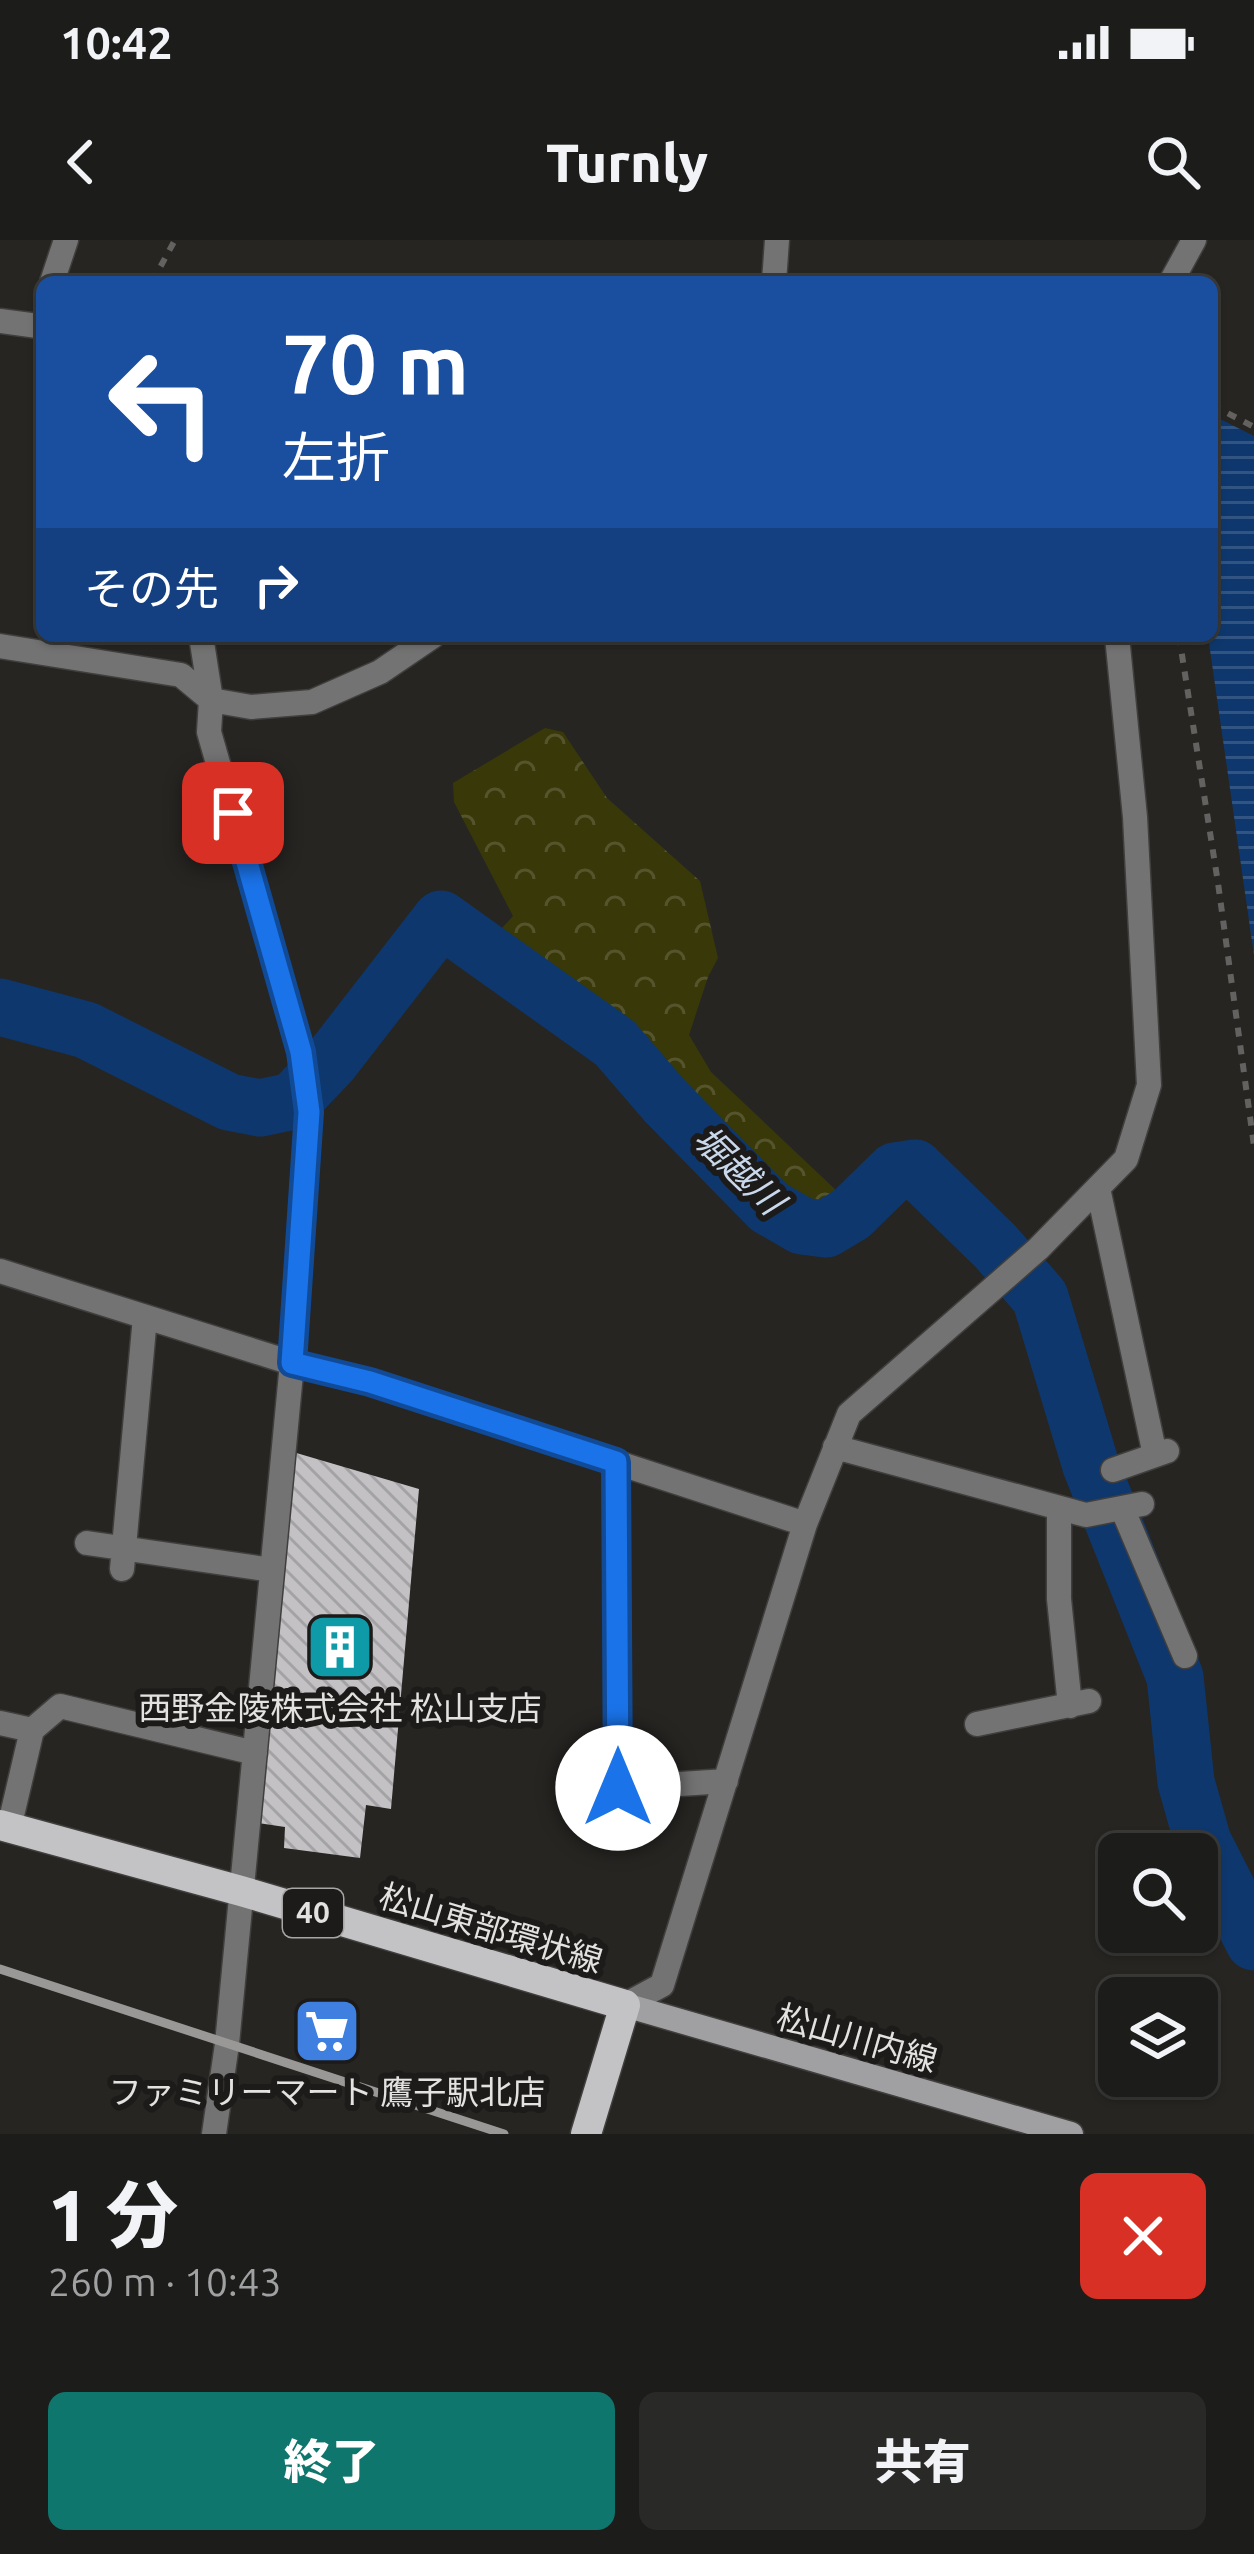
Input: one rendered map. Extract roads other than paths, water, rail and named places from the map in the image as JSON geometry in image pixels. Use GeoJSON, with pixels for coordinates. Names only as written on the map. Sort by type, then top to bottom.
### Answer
{"type":"FeatureCollection","features":[{"type":"Feature","properties":{"kind":"main road","name":"松山東部環状線"},"geometry":{"type":"LineString","coordinates":[[5,1826],[625,2006],[586,2134]]}},
{"type":"Feature","properties":{"kind":"main road","name":"松山川内線"},"geometry":{"type":"LineString","coordinates":[[625,2006],[1071,2134]]}},
{"type":"Feature","properties":{"kind":"street"},"geometry":{"type":"LineString","coordinates":[[54,276],[66,240]]}},
{"type":"Feature","properties":{"kind":"street"},"geometry":{"type":"LineString","coordinates":[[774,276],[777,240]]}},
{"type":"Feature","properties":{"kind":"street"},"geometry":{"type":"LineString","coordinates":[[1174,276],[1194,240]]}},
{"type":"Feature","properties":{"kind":"street"},"geometry":{"type":"LineString","coordinates":[[0,321],[36,324]]}},
{"type":"Feature","properties":{"kind":"street"},"geometry":{"type":"LineString","coordinates":[[202,642],[211,700],[209,731],[301,1052],[309,1112],[292,1363],[227,2044],[214,2134]]}},
{"type":"Feature","properties":{"kind":"street"},"geometry":{"type":"LineString","coordinates":[[0,646],[181,675],[211,700],[251,707],[312,702],[380,672],[424,642]]}},
{"type":"Feature","properties":{"kind":"street"},"geometry":{"type":"LineString","coordinates":[[625,2006],[662,1985],[805,1524],[849,1414],[1038,1249],[1126,1160],[1149,1085],[1135,817],[1118,642]]}},
{"type":"Feature","properties":{"kind":"street"},"geometry":{"type":"LineString","coordinates":[[1098,1188],[1162,1452],[1113,1470]]}},
{"type":"Feature","properties":{"kind":"street"},"geometry":{"type":"LineString","coordinates":[[0,1271],[292,1363],[370,1382],[805,1524]]}},
{"type":"Feature","properties":{"kind":"street"},"geometry":{"type":"LineString","coordinates":[[123,1558],[145,1317]]}},
{"type":"Feature","properties":{"kind":"street"},"geometry":{"type":"LineString","coordinates":[[835,1447],[1086,1515],[1132,1506],[1185,1656]]}},
{"type":"Feature","properties":{"kind":"street"},"geometry":{"type":"LineString","coordinates":[[616,1462],[618,1788]]}},
{"type":"Feature","properties":{"kind":"street"},"geometry":{"type":"LineString","coordinates":[[977,1724],[1079,1703],[1059,1599],[1059,1508]]}},
{"type":"Feature","properties":{"kind":"street"},"geometry":{"type":"LineString","coordinates":[[87,1543],[123,1558],[272,1570]]}},
{"type":"Feature","properties":{"kind":"street"},"geometry":{"type":"LineString","coordinates":[[5,1826],[32,1730],[60,1706],[255,1753]]}},
{"type":"Feature","properties":{"kind":"street"},"geometry":{"type":"LineString","coordinates":[[0,1723],[32,1730]]}},
{"type":"Feature","properties":{"kind":"street"},"geometry":{"type":"LineString","coordinates":[[588,1790],[726,1781]]}},
{"type":"Feature","properties":{"kind":"water"},"geometry":{"type":"Polygon","coordinates":[[[1218,418],[1254,436],[1254,955],[1209,642],[1218,642],[1218,418]]]}},
{"type":"Feature","properties":{"kind":"waterway","name":"堀越川"},"geometry":{"type":"LineString","coordinates":[[0,1007],[86,1030],[229,1102],[260,1108],[293,1101],[331,1061],[441,919],[615,1043],[769,1207],[802,1226],[826,1229],[851,1214],[895,1171],[915,1168],[1040,1297],[1091,1466],[1175,1677],[1186,1782],[1203,1842],[1254,1942]]}},
{"type":"Feature","properties":{"kind":"railway"},"geometry":{"type":"LineString","coordinates":[[0,1969],[504,2134]]}},
{"type":"Feature","properties":{"kind":"place","name":"西野金陵株式会社 松山支店"},"geometry":{"type":"Point","coordinates":[340,1647]}},
{"type":"Feature","properties":{"kind":"place","name":"ファミリーマート 鷹子駅北店"},"geometry":{"type":"Point","coordinates":[327,2031]}}]}
